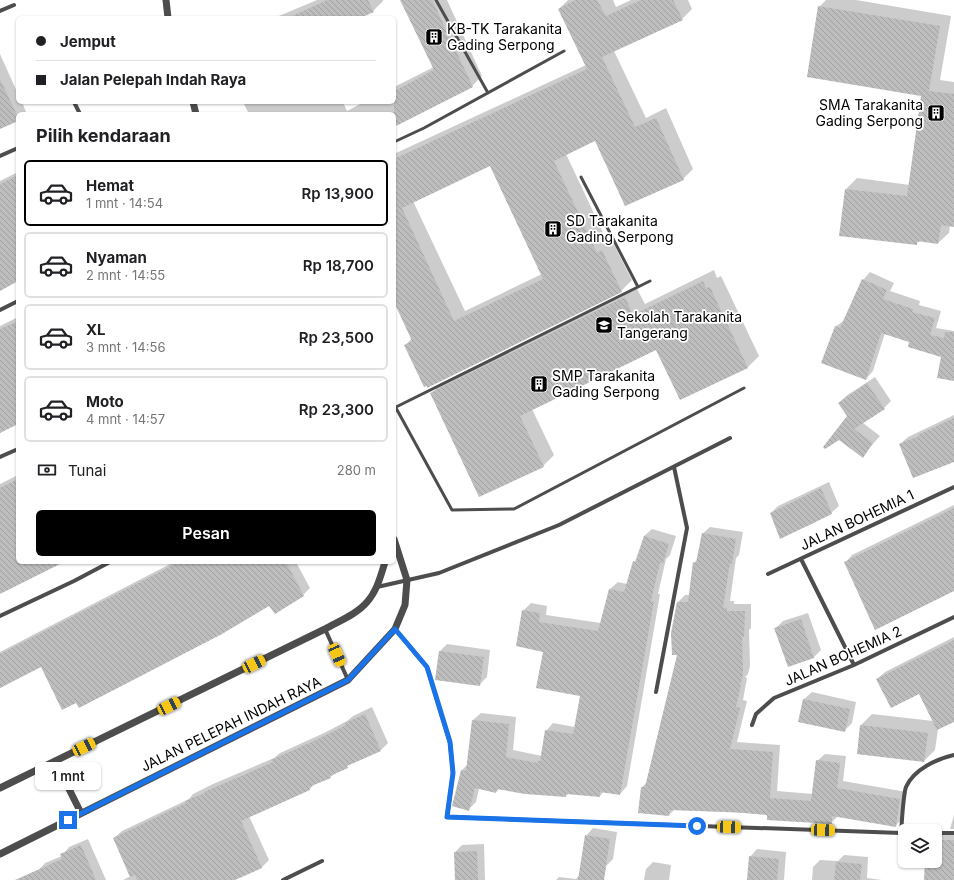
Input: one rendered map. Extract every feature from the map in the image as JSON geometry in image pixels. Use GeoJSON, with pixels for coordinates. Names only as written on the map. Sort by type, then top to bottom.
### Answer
{"type":"FeatureCollection","features":[{"type":"Feature","properties":{"kind":"street"},"geometry":{"type":"LineString","coordinates":[[166,0],[168,16]]}},
{"type":"Feature","properties":{"kind":"street"},"geometry":{"type":"LineString","coordinates":[[0,11],[14,5]]}},
{"type":"Feature","properties":{"kind":"street"},"geometry":{"type":"LineString","coordinates":[[0,156],[16,149]]}},
{"type":"Feature","properties":{"kind":"street"},"geometry":{"type":"LineString","coordinates":[[0,310],[16,302]]}},
{"type":"Feature","properties":{"kind":"street"},"geometry":{"type":"LineString","coordinates":[[377,587],[439,573],[559,525],[730,438]]}},
{"type":"Feature","properties":{"kind":"street"},"geometry":{"type":"LineString","coordinates":[[0,457],[16,450]]}},
{"type":"Feature","properties":{"kind":"street"},"geometry":{"type":"LineString","coordinates":[[656,692],[687,528],[674,467]]}},
{"type":"Feature","properties":{"kind":"street","name":"JALAN BOHEMIA 1"},"geometry":{"type":"LineString","coordinates":[[768,574],[954,486]]}},
{"type":"Feature","properties":{"kind":"street","name":"JALAN PELEPAH INDAH RAYA"},"geometry":{"type":"LineString","coordinates":[[0,854],[348,680],[395,629],[405,605],[408,580],[396,545]]}},
{"type":"Feature","properties":{"kind":"street"},"geometry":{"type":"LineString","coordinates":[[801,558],[854,665]]}},
{"type":"Feature","properties":{"kind":"street"},"geometry":{"type":"LineString","coordinates":[[0,616],[106,564]]}},
{"type":"Feature","properties":{"kind":"street"},"geometry":{"type":"LineString","coordinates":[[0,788],[325,629],[352,614],[367,602],[377,587],[385,564]]}},
{"type":"Feature","properties":{"kind":"street","name":"JALAN BOHEMIA 2"},"geometry":{"type":"LineString","coordinates":[[752,725],[756,714],[774,698],[854,665],[954,617]]}},
{"type":"Feature","properties":{"kind":"street"},"geometry":{"type":"LineString","coordinates":[[325,629],[348,680]]}},
{"type":"Feature","properties":{"kind":"street"},"geometry":{"type":"LineString","coordinates":[[395,629],[427,667],[450,742],[453,773],[447,817],[898,833]]}},
{"type":"Feature","properties":{"kind":"street"},"geometry":{"type":"LineString","coordinates":[[904,824],[906,787],[920,770],[945,757],[954,755]]}},
{"type":"Feature","properties":{"kind":"street"},"geometry":{"type":"LineString","coordinates":[[55,761],[81,813]]}},
{"type":"Feature","properties":{"kind":"street"},"geometry":{"type":"LineString","coordinates":[[942,833],[954,833]]}},
{"type":"Feature","properties":{"kind":"street"},"geometry":{"type":"LineString","coordinates":[[283,880],[322,861]]}},
{"type":"Feature","properties":{"kind":"lane"},"geometry":{"type":"LineString","coordinates":[[436,0],[488,93]]}},
{"type":"Feature","properties":{"kind":"lane"},"geometry":{"type":"LineString","coordinates":[[396,141],[424,128],[564,51]]}},
{"type":"Feature","properties":{"kind":"lane"},"geometry":{"type":"LineString","coordinates":[[581,177],[638,287]]}},
{"type":"Feature","properties":{"kind":"lane"},"geometry":{"type":"LineString","coordinates":[[396,408],[650,281]]}},
{"type":"Feature","properties":{"kind":"lane"},"geometry":{"type":"LineString","coordinates":[[396,410],[452,510],[514,509],[744,388]]}},
{"type":"Feature","properties":{"kind":"building"},"geometry":{"type":"Polygon","coordinates":[[[327,0],[368,0],[374,12],[365,16],[292,16],[327,0]]]}},
{"type":"Feature","properties":{"kind":"building","name":"KB-TK Tarakanita Gading Serpong"},"geometry":{"type":"Polygon","coordinates":[[[400,0],[432,0],[473,87],[396,126],[396,112],[394,112],[394,104],[396,104],[396,90],[434,70],[400,0]]]}},
{"type":"Feature","properties":{"kind":"building","name":"SD Tarakanita Gading Serpong"},"geometry":{"type":"Polygon","coordinates":[[[575,0],[597,0],[606,16],[641,0],[673,0],[683,20],[602,57],[635,127],[656,118],[684,180],[625,206],[595,141],[554,161],[597,253],[602,250],[622,292],[427,388],[427,386],[424,387],[404,345],[412,341],[396,306],[396,158],[587,69],[558,9],[575,0]],[[490,166],[402,208],[454,321],[543,279],[490,166]]]}},
{"type":"Feature","properties":{"kind":"building","name":"SMA Tarakanita Gading Serpong"},"geometry":{"type":"Polygon","coordinates":[[[818,6],[940,26],[929,91],[954,94],[954,227],[941,225],[938,244],[917,241],[917,245],[839,236],[845,189],[907,196],[921,96],[807,77],[818,6]]]}},
{"type":"Feature","properties":{"kind":"building"},"geometry":{"type":"Polygon","coordinates":[[[0,79],[16,113],[16,122],[0,129],[0,79]]]}},
{"type":"Feature","properties":{"kind":"building"},"geometry":{"type":"Polygon","coordinates":[[[16,176],[16,282],[0,291],[0,184],[16,176]]]}},
{"type":"Feature","properties":{"kind":"building"},"geometry":{"type":"Polygon","coordinates":[[[862,279],[887,290],[883,299],[913,309],[912,312],[935,318],[930,335],[944,338],[945,332],[954,332],[954,381],[937,378],[941,357],[908,347],[909,342],[881,333],[866,380],[821,363],[835,326],[840,328],[862,279]]]}},
{"type":"Feature","properties":{"kind":"building","name":"SMP Tarakanita Gading Serpong"},"geometry":{"type":"Polygon","coordinates":[[[703,281],[706,288],[710,287],[748,368],[680,400],[656,350],[520,416],[544,467],[479,497],[430,393],[625,297],[633,315],[703,281]]]}},
{"type":"Feature","properties":{"kind":"building"},"geometry":{"type":"Polygon","coordinates":[[[16,322],[16,425],[0,433],[0,329],[16,322]]]}},
{"type":"Feature","properties":{"kind":"building"},"geometry":{"type":"Polygon","coordinates":[[[867,383],[885,409],[854,429],[873,443],[863,458],[839,440],[825,449],[823,447],[847,416],[838,403],[867,383]]]}},
{"type":"Feature","properties":{"kind":"building"},"geometry":{"type":"Polygon","coordinates":[[[954,418],[954,462],[913,478],[899,444],[919,436],[918,435],[954,418]]]}},
{"type":"Feature","properties":{"kind":"building"},"geometry":{"type":"Polygon","coordinates":[[[16,480],[16,564],[60,564],[0,594],[0,488],[16,480]]]}},
{"type":"Feature","properties":{"kind":"building"},"geometry":{"type":"Polygon","coordinates":[[[821,488],[832,514],[780,539],[770,513],[821,488]]]}},
{"type":"Feature","properties":{"kind":"building"},"geometry":{"type":"Polygon","coordinates":[[[954,508],[954,591],[875,630],[844,562],[954,508]]]}},
{"type":"Feature","properties":{"kind":"building"},"geometry":{"type":"Polygon","coordinates":[[[702,533],[736,539],[732,564],[730,563],[723,608],[727,608],[727,611],[745,611],[744,637],[742,637],[743,674],[741,683],[738,684],[741,685],[736,707],[740,708],[730,749],[773,752],[770,798],[811,801],[816,760],[840,763],[837,788],[900,799],[896,827],[832,816],[832,824],[767,820],[767,815],[733,812],[670,810],[669,816],[638,813],[641,787],[645,787],[677,655],[672,655],[671,633],[677,602],[688,602],[693,562],[696,563],[702,533]]]}},
{"type":"Feature","properties":{"kind":"building"},"geometry":{"type":"Polygon","coordinates":[[[644,536],[669,544],[663,563],[660,563],[651,601],[654,601],[620,795],[600,792],[600,797],[566,794],[566,797],[525,794],[497,789],[496,793],[475,788],[469,811],[452,806],[461,770],[466,771],[472,720],[509,724],[506,757],[537,763],[537,761],[540,761],[545,730],[573,734],[580,696],[536,688],[543,652],[516,646],[522,610],[540,613],[539,622],[598,631],[609,589],[624,592],[633,561],[636,562],[644,536]]]}},
{"type":"Feature","properties":{"kind":"building"},"geometry":{"type":"Polygon","coordinates":[[[175,564],[287,564],[304,596],[275,614],[269,606],[222,634],[79,708],[76,703],[62,710],[41,667],[0,688],[0,654],[175,564]]]}},
{"type":"Feature","properties":{"kind":"building"},"geometry":{"type":"Polygon","coordinates":[[[801,619],[814,658],[788,667],[774,628],[801,619]]]}},
{"type":"Feature","properties":{"kind":"building"},"geometry":{"type":"Polygon","coordinates":[[[954,640],[954,722],[937,730],[919,694],[891,708],[876,679],[954,640]]]}},
{"type":"Feature","properties":{"kind":"building"},"geometry":{"type":"Polygon","coordinates":[[[439,651],[484,657],[480,686],[435,680],[439,651]]]}},
{"type":"Feature","properties":{"kind":"building"},"geometry":{"type":"Polygon","coordinates":[[[803,699],[850,709],[845,732],[798,722],[803,699]]]}},
{"type":"Feature","properties":{"kind":"building"},"geometry":{"type":"Polygon","coordinates":[[[365,714],[381,751],[347,766],[348,768],[330,776],[331,778],[309,787],[310,790],[241,821],[262,868],[235,880],[137,880],[135,875],[130,877],[113,838],[186,803],[185,801],[273,762],[271,760],[316,740],[346,725],[345,723],[365,714]]]}},
{"type":"Feature","properties":{"kind":"building"},"geometry":{"type":"Polygon","coordinates":[[[860,725],[928,733],[924,762],[857,754],[860,725]]]}},
{"type":"Feature","properties":{"kind":"building"},"geometry":{"type":"Polygon","coordinates":[[[585,835],[610,839],[604,880],[578,880],[585,835]]]}},
{"type":"Feature","properties":{"kind":"building"},"geometry":{"type":"Polygon","coordinates":[[[942,840],[954,840],[954,880],[924,880],[925,868],[942,868],[942,840]]]}},
{"type":"Feature","properties":{"kind":"building"},"geometry":{"type":"Polygon","coordinates":[[[81,845],[96,880],[15,880],[62,859],[60,854],[81,845]]]}},
{"type":"Feature","properties":{"kind":"building"},"geometry":{"type":"Polygon","coordinates":[[[477,851],[478,880],[455,880],[454,852],[477,851]]]}},
{"type":"Feature","properties":{"kind":"building"},"geometry":{"type":"Polygon","coordinates":[[[749,856],[779,859],[777,880],[747,880],[749,856]]]}},
{"type":"Feature","properties":{"kind":"building"},"geometry":{"type":"Polygon","coordinates":[[[836,862],[862,864],[860,880],[834,880],[836,862]]]}},
{"type":"Feature","properties":{"kind":"place","name":"KB-TK Tarakanita Gading Serpong"},"geometry":{"type":"Point","coordinates":[434,37]}},
{"type":"Feature","properties":{"kind":"place","name":"SMA Tarakanita Gading Serpong"},"geometry":{"type":"Point","coordinates":[936,113]}},
{"type":"Feature","properties":{"kind":"place","name":"SD Tarakanita Gading Serpong"},"geometry":{"type":"Point","coordinates":[553,229]}},
{"type":"Feature","properties":{"kind":"place","name":"Sekolah Tarakanita Tangerang"},"geometry":{"type":"Point","coordinates":[604,325]}},
{"type":"Feature","properties":{"kind":"place","name":"SMP Tarakanita Gading Serpong"},"geometry":{"type":"Point","coordinates":[539,384]}},
{"type":"Feature","properties":{"kind":"route"},"geometry":{"type":"LineString","coordinates":[[68,820],[348,680],[395,629],[427,667],[450,742],[453,773],[447,817],[697,826]]}}]}
